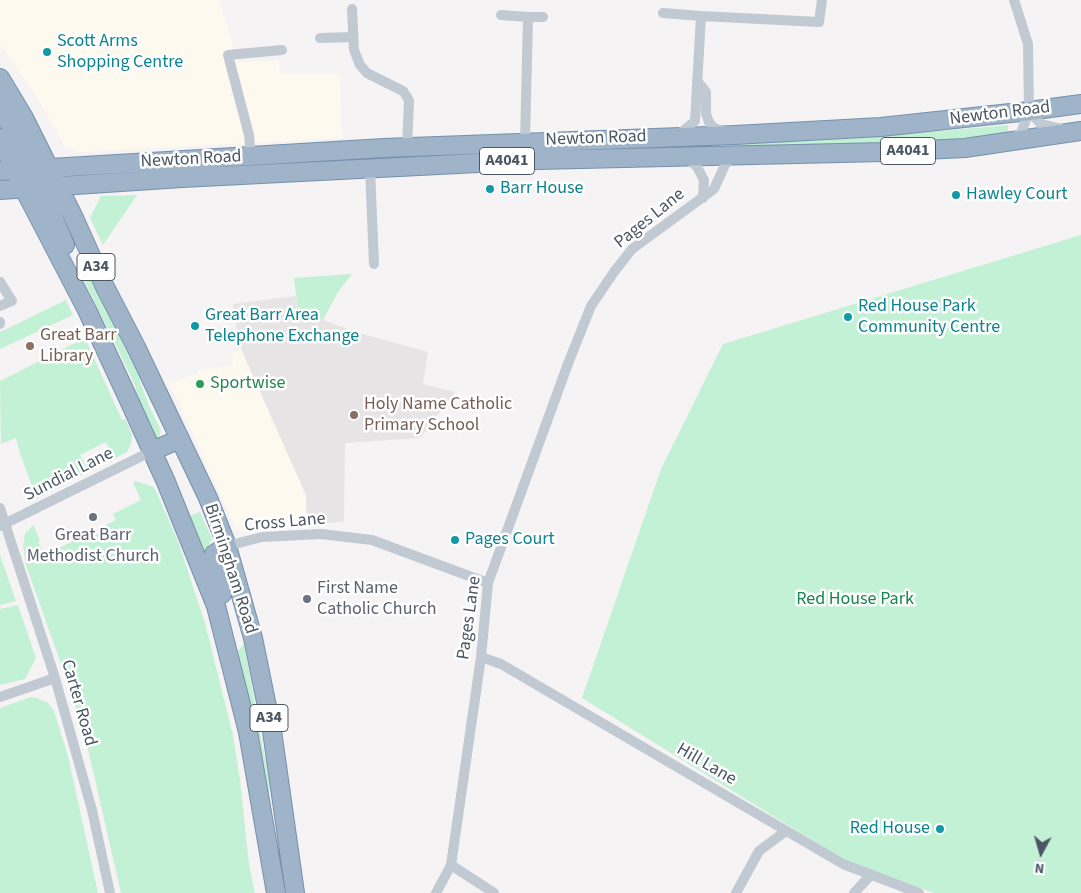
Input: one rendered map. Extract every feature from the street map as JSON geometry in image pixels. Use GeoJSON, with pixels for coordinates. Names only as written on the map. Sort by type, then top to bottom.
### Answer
{"type":"FeatureCollection","features":[{"type":"Feature","properties":{"kind":"highway","name":"A34"},"geometry":{"type":"LineString","coordinates":[[0,78],[24,118],[50,170],[52,187]]}},
{"type":"Feature","properties":{"kind":"highway","name":"A34"},"geometry":{"type":"LineString","coordinates":[[0,104],[16,171]]}},
{"type":"Feature","properties":{"kind":"highway","name":"Newton Road"},"geometry":{"type":"LineString","coordinates":[[50,170],[407,147],[735,135],[881,127],[1081,104]]}},
{"type":"Feature","properties":{"kind":"highway","name":"Newton Road"},"geometry":{"type":"LineString","coordinates":[[52,187],[164,179],[537,160],[884,152],[965,148],[1081,131]]}},
{"type":"Feature","properties":{"kind":"highway","name":"A34"},"geometry":{"type":"LineString","coordinates":[[0,138],[24,189]]}},
{"type":"Feature","properties":{"kind":"highway","name":"A4041"},"geometry":{"type":"LineString","coordinates":[[16,171],[50,170]]}},
{"type":"Feature","properties":{"kind":"highway","name":"A4041"},"geometry":{"type":"LineString","coordinates":[[0,190],[52,187]]}},
{"type":"Feature","properties":{"kind":"highway","name":"Birmingham Road"},"geometry":{"type":"LineString","coordinates":[[52,187],[47,202],[73,265],[87,310]]}},
{"type":"Feature","properties":{"kind":"highway","name":"Birmingham Road"},"geometry":{"type":"LineString","coordinates":[[52,187],[136,347],[208,498],[227,546],[253,638],[272,731],[295,893]]}},
{"type":"Feature","properties":{"kind":"highway","name":"Birmingham Road"},"geometry":{"type":"LineString","coordinates":[[24,189],[87,310],[152,451],[216,606],[248,732],[276,893]]}},
{"type":"Feature","properties":{"kind":"highway"},"geometry":{"type":"LineString","coordinates":[[152,451],[180,439]]}},
{"type":"Feature","properties":{"kind":"highway"},"geometry":{"type":"LineString","coordinates":[[227,546],[214,554],[213,563],[235,641],[230,656]]}},
{"type":"Feature","properties":{"kind":"street"},"geometry":{"type":"LineString","coordinates":[[662,13],[820,22],[822,0]]}},
{"type":"Feature","properties":{"kind":"street"},"geometry":{"type":"LineString","coordinates":[[1007,142],[1021,133],[1029,111],[1028,44],[1014,0]]}},
{"type":"Feature","properties":{"kind":"street"},"geometry":{"type":"LineString","coordinates":[[352,9],[352,37],[354,50],[360,65],[367,73],[403,91],[407,97],[407,147]]}},
{"type":"Feature","properties":{"kind":"street"},"geometry":{"type":"LineString","coordinates":[[501,15],[543,17]]}},
{"type":"Feature","properties":{"kind":"street"},"geometry":{"type":"LineString","coordinates":[[677,136],[695,121],[701,16]]}},
{"type":"Feature","properties":{"kind":"street"},"geometry":{"type":"LineString","coordinates":[[525,142],[528,17]]}},
{"type":"Feature","properties":{"kind":"street"},"geometry":{"type":"LineString","coordinates":[[320,38],[352,37]]}},
{"type":"Feature","properties":{"kind":"street"},"geometry":{"type":"LineString","coordinates":[[251,157],[249,135],[228,55],[282,50]]}},
{"type":"Feature","properties":{"kind":"street"},"geometry":{"type":"LineString","coordinates":[[698,81],[706,92],[706,114],[709,122],[714,128],[735,135]]}},
{"type":"Feature","properties":{"kind":"street"},"geometry":{"type":"LineString","coordinates":[[1029,111],[1041,124],[1053,128],[1081,131]]}},
{"type":"Feature","properties":{"kind":"street","name":"Pages Lane"},"geometry":{"type":"LineString","coordinates":[[436,893],[451,865],[481,657],[488,583],[569,361],[592,306],[614,272],[632,249],[714,189],[725,165],[733,156]]}},
{"type":"Feature","properties":{"kind":"street","name":"Pages Lane"},"geometry":{"type":"LineString","coordinates":[[687,157],[697,167],[704,180],[703,198]]}},
{"type":"Feature","properties":{"kind":"street"},"geometry":{"type":"LineString","coordinates":[[370,169],[374,264]]}},
{"type":"Feature","properties":{"kind":"street"},"geometry":{"type":"LineString","coordinates":[[0,282],[12,301],[0,306]]}},
{"type":"Feature","properties":{"kind":"street","name":"Sundial Lane"},"geometry":{"type":"LineString","coordinates":[[2,526],[152,451]]}},
{"type":"Feature","properties":{"kind":"street","name":"Carter Road"},"geometry":{"type":"LineString","coordinates":[[0,508],[2,526],[56,678],[92,810],[110,893]]}},
{"type":"Feature","properties":{"kind":"street","name":"Cross Lane"},"geometry":{"type":"LineString","coordinates":[[227,546],[262,538],[321,534],[372,540],[488,583]]}},
{"type":"Feature","properties":{"kind":"street","name":"Hill Lane"},"geometry":{"type":"LineString","coordinates":[[481,657],[501,664],[843,864],[919,893]]}},
{"type":"Feature","properties":{"kind":"street"},"geometry":{"type":"LineString","coordinates":[[0,697],[56,678]]}},
{"type":"Feature","properties":{"kind":"street"},"geometry":{"type":"LineString","coordinates":[[736,893],[759,851],[786,831]]}},
{"type":"Feature","properties":{"kind":"street"},"geometry":{"type":"LineString","coordinates":[[451,865],[494,893]]}},
{"type":"Feature","properties":{"kind":"street"},"geometry":{"type":"LineString","coordinates":[[854,893],[871,875]]}},
{"type":"Feature","properties":{"kind":"shaded area"},"geometry":{"type":"Polygon","coordinates":[[[0,0],[219,0],[238,62],[278,60],[280,74],[340,74],[342,138],[81,152],[66,148],[31,88],[0,45],[0,0]]]}},
{"type":"Feature","properties":{"kind":"shaded area","name":"Holy Name Catholic Primary School"},"geometry":{"type":"Polygon","coordinates":[[[296,296],[298,308],[323,320],[359,333],[428,352],[423,384],[455,392],[420,438],[345,443],[344,521],[307,526],[306,495],[242,351],[233,304],[296,296]]]}},
{"type":"Feature","properties":{"kind":"shaded area"},"geometry":{"type":"Polygon","coordinates":[[[242,351],[306,495],[307,526],[250,533],[236,529],[169,382],[198,374],[197,370],[233,366],[232,352],[242,351]]]}},
{"type":"Feature","properties":{"kind":"green space"},"geometry":{"type":"Polygon","coordinates":[[[1008,125],[1008,132],[961,141],[344,164],[343,159],[941,131],[1008,125]]]}},
{"type":"Feature","properties":{"kind":"green space"},"geometry":{"type":"Polygon","coordinates":[[[137,195],[103,245],[90,218],[101,196],[137,195]]]}},
{"type":"Feature","properties":{"kind":"green space","name":"Red House Park"},"geometry":{"type":"Polygon","coordinates":[[[1081,235],[1081,893],[934,893],[846,861],[582,698],[661,469],[723,344],[1081,235]]]}},
{"type":"Feature","properties":{"kind":"green space"},"geometry":{"type":"Polygon","coordinates":[[[352,274],[338,292],[323,320],[298,308],[294,278],[352,274]]]}},
{"type":"Feature","properties":{"kind":"green space"},"geometry":{"type":"Polygon","coordinates":[[[91,276],[137,373],[149,406],[161,430],[159,438],[154,440],[147,430],[135,385],[84,280],[91,276]]]}},
{"type":"Feature","properties":{"kind":"green space"},"geometry":{"type":"Polygon","coordinates":[[[66,300],[73,315],[0,349],[0,332],[66,300]]]}},
{"type":"Feature","properties":{"kind":"green space"},"geometry":{"type":"Polygon","coordinates":[[[85,338],[122,420],[125,419],[132,434],[131,444],[127,452],[114,459],[106,442],[80,455],[89,471],[37,499],[16,438],[1,444],[0,381],[85,338]]]}},
{"type":"Feature","properties":{"kind":"green space"},"geometry":{"type":"Polygon","coordinates":[[[136,481],[154,487],[178,541],[205,623],[233,735],[249,864],[255,893],[121,893],[88,749],[72,695],[26,565],[23,546],[25,534],[33,525],[40,540],[38,542],[45,555],[116,520],[113,514],[141,500],[133,483],[136,481]]]}},
{"type":"Feature","properties":{"kind":"green space"},"geometry":{"type":"Polygon","coordinates":[[[200,512],[212,539],[204,553],[189,516],[200,512]]]}},
{"type":"Feature","properties":{"kind":"green space"},"geometry":{"type":"Polygon","coordinates":[[[0,555],[16,601],[0,605],[0,555]]]}},
{"type":"Feature","properties":{"kind":"green space"},"geometry":{"type":"Polygon","coordinates":[[[18,605],[36,658],[25,679],[0,685],[0,609],[18,605]]]}},
{"type":"Feature","properties":{"kind":"green space"},"geometry":{"type":"Polygon","coordinates":[[[244,644],[270,785],[268,799],[237,652],[244,644]]]}},
{"type":"Feature","properties":{"kind":"green space"},"geometry":{"type":"Polygon","coordinates":[[[31,697],[48,703],[54,711],[68,756],[98,893],[0,893],[0,708],[31,697]]]}},
{"type":"Feature","properties":{"kind":"place","name":"Scott Arms Shopping Centre"},"geometry":{"type":"Point","coordinates":[47,52]}},
{"type":"Feature","properties":{"kind":"place","name":"Barr House"},"geometry":{"type":"Point","coordinates":[490,189]}},
{"type":"Feature","properties":{"kind":"place","name":"Hawley Court"},"geometry":{"type":"Point","coordinates":[956,195]}},
{"type":"Feature","properties":{"kind":"place","name":"Red House Park Community Centre"},"geometry":{"type":"Point","coordinates":[848,317]}},
{"type":"Feature","properties":{"kind":"place","name":"Great Barr Area Telephone Exchange"},"geometry":{"type":"Point","coordinates":[195,326]}},
{"type":"Feature","properties":{"kind":"place","name":"Great Barr Library"},"geometry":{"type":"Point","coordinates":[30,346]}},
{"type":"Feature","properties":{"kind":"place","name":"Sportwise"},"geometry":{"type":"Point","coordinates":[200,384]}},
{"type":"Feature","properties":{"kind":"place","name":"Holy Name Catholic Primary School"},"geometry":{"type":"Point","coordinates":[354,415]}},
{"type":"Feature","properties":{"kind":"place","name":"Great Barr Methodist Church"},"geometry":{"type":"Point","coordinates":[93,517]}},
{"type":"Feature","properties":{"kind":"place","name":"Pages Court"},"geometry":{"type":"Point","coordinates":[455,540]}},
{"type":"Feature","properties":{"kind":"place","name":"First Name Catholic Church"},"geometry":{"type":"Point","coordinates":[307,599]}},
{"type":"Feature","properties":{"kind":"place","name":"Red House"},"geometry":{"type":"Point","coordinates":[940,829]}}]}
